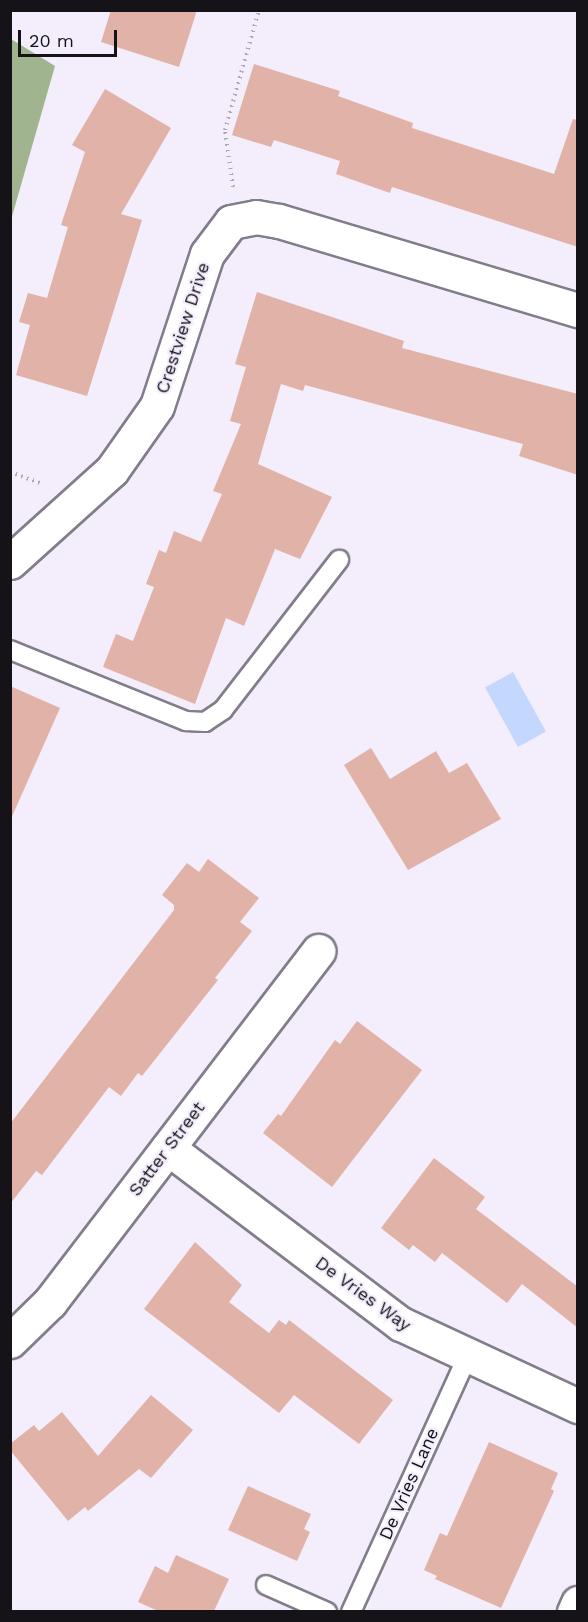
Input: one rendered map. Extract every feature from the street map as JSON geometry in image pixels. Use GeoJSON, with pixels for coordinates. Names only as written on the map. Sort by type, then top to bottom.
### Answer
{"type":"FeatureCollection","features":[{"type":"Feature","properties":{"kind":"street"},"geometry":{"type":"LineString","coordinates":[[231,222],[256,217],[279,221],[578,310]]}},
{"type":"Feature","properties":{"kind":"street","name":"Crestview Drive"},"geometry":{"type":"LineString","coordinates":[[10,562],[112,470],[158,406],[207,254],[231,222]]}},
{"type":"Feature","properties":{"kind":"street","name":"Satter Street"},"geometry":{"type":"LineString","coordinates":[[10,1341],[50,1302],[318,951]]}},
{"type":"Feature","properties":{"kind":"street","name":"De Vries Way"},"geometry":{"type":"LineString","coordinates":[[168,1148],[378,1309],[467,1357],[578,1406]]}},
{"type":"Feature","properties":{"kind":"street"},"geometry":{"type":"LineString","coordinates":[[574,1611],[578,1603]]}},
{"type":"Feature","properties":{"kind":"lane"},"geometry":{"type":"LineString","coordinates":[[10,650],[186,721],[205,722],[223,710],[339,560]]}},
{"type":"Feature","properties":{"kind":"lane","name":"De Vries Lane"},"geometry":{"type":"LineString","coordinates":[[351,1611],[467,1357]]}},
{"type":"Feature","properties":{"kind":"lane"},"geometry":{"type":"LineString","coordinates":[[266,1585],[327,1611]]}},
{"type":"Feature","properties":{"kind":"path"},"geometry":{"type":"LineString","coordinates":[[231,222],[233,173],[225,130],[259,10]]}},
{"type":"Feature","properties":{"kind":"path"},"geometry":{"type":"LineString","coordinates":[[10,472],[41,483]]}},
{"type":"Feature","properties":{"kind":"green space"},"geometry":{"type":"Polygon","coordinates":[[[11,39],[55,66],[11,220],[11,39]]]}},
{"type":"Feature","properties":{"kind":"water"},"geometry":{"type":"Polygon","coordinates":[[[513,672],[546,731],[518,747],[485,688],[513,672]]]}},
{"type":"Feature","properties":{"kind":"building"},"geometry":{"type":"Polygon","coordinates":[[[111,10],[197,10],[179,67],[101,42],[111,10]]]}},
{"type":"Feature","properties":{"kind":"building"},"geometry":{"type":"Polygon","coordinates":[[[254,64],[340,91],[338,96],[413,123],[412,128],[554,174],[573,119],[578,120],[578,247],[392,187],[390,193],[336,174],[340,161],[274,140],[271,147],[232,135],[254,64]]]}},
{"type":"Feature","properties":{"kind":"building"},"geometry":{"type":"Polygon","coordinates":[[[105,89],[171,128],[121,214],[142,220],[87,396],[16,375],[30,325],[19,322],[28,293],[47,298],[68,227],[61,225],[85,152],[72,145],[105,89]]]}},
{"type":"Feature","properties":{"kind":"building"},"geometry":{"type":"Polygon","coordinates":[[[257,292],[404,341],[402,348],[578,394],[578,475],[519,456],[523,444],[305,385],[303,391],[281,384],[258,464],[332,497],[300,559],[275,549],[244,626],[226,618],[195,704],[103,667],[116,634],[133,641],[154,587],[146,584],[159,550],[166,553],[174,531],[201,542],[222,494],[213,491],[241,424],[230,421],[246,367],[235,364],[257,292]]]}},
{"type":"Feature","properties":{"kind":"building"},"geometry":{"type":"Polygon","coordinates":[[[10,686],[60,708],[10,821],[10,686]]]}},
{"type":"Feature","properties":{"kind":"building"},"geometry":{"type":"Polygon","coordinates":[[[371,748],[390,779],[436,751],[449,773],[467,763],[501,819],[408,870],[344,765],[371,748]]]}},
{"type":"Feature","properties":{"kind":"building"},"geometry":{"type":"Polygon","coordinates":[[[208,859],[259,898],[240,922],[252,931],[215,978],[218,980],[142,1076],[138,1073],[121,1096],[109,1087],[42,1175],[36,1171],[10,1204],[10,1124],[174,910],[174,905],[162,895],[187,863],[199,872],[208,859]]]}},
{"type":"Feature","properties":{"kind":"building"},"geometry":{"type":"Polygon","coordinates":[[[357,1021],[422,1070],[332,1187],[263,1133],[278,1114],[281,1116],[335,1040],[340,1044],[357,1021]]]}},
{"type":"Feature","properties":{"kind":"building"},"geometry":{"type":"Polygon","coordinates":[[[434,1158],[485,1197],[476,1209],[578,1287],[578,1328],[522,1284],[507,1303],[442,1253],[435,1262],[413,1245],[409,1250],[381,1228],[434,1158]]]}},
{"type":"Feature","properties":{"kind":"building"},"geometry":{"type":"Polygon","coordinates":[[[195,1242],[242,1285],[229,1302],[269,1333],[279,1320],[286,1325],[289,1320],[393,1400],[359,1444],[294,1395],[279,1413],[144,1309],[195,1242]]]}},
{"type":"Feature","properties":{"kind":"building"},"geometry":{"type":"Polygon","coordinates":[[[151,1395],[193,1430],[151,1478],[139,1469],[88,1511],[85,1507],[68,1521],[10,1450],[10,1444],[34,1425],[39,1431],[62,1412],[98,1456],[151,1395]]]}},
{"type":"Feature","properties":{"kind":"building"},"geometry":{"type":"Polygon","coordinates":[[[489,1442],[558,1473],[551,1489],[554,1491],[501,1608],[435,1579],[437,1576],[424,1570],[440,1533],[447,1536],[489,1442]]]}},
{"type":"Feature","properties":{"kind":"building"},"geometry":{"type":"Polygon","coordinates":[[[248,1486],[311,1514],[304,1529],[310,1532],[297,1561],[228,1530],[248,1486]]]}},
{"type":"Feature","properties":{"kind":"building"},"geometry":{"type":"Polygon","coordinates":[[[176,1555],[229,1579],[214,1611],[158,1611],[138,1602],[155,1566],[168,1573],[176,1555]]]}}]}
